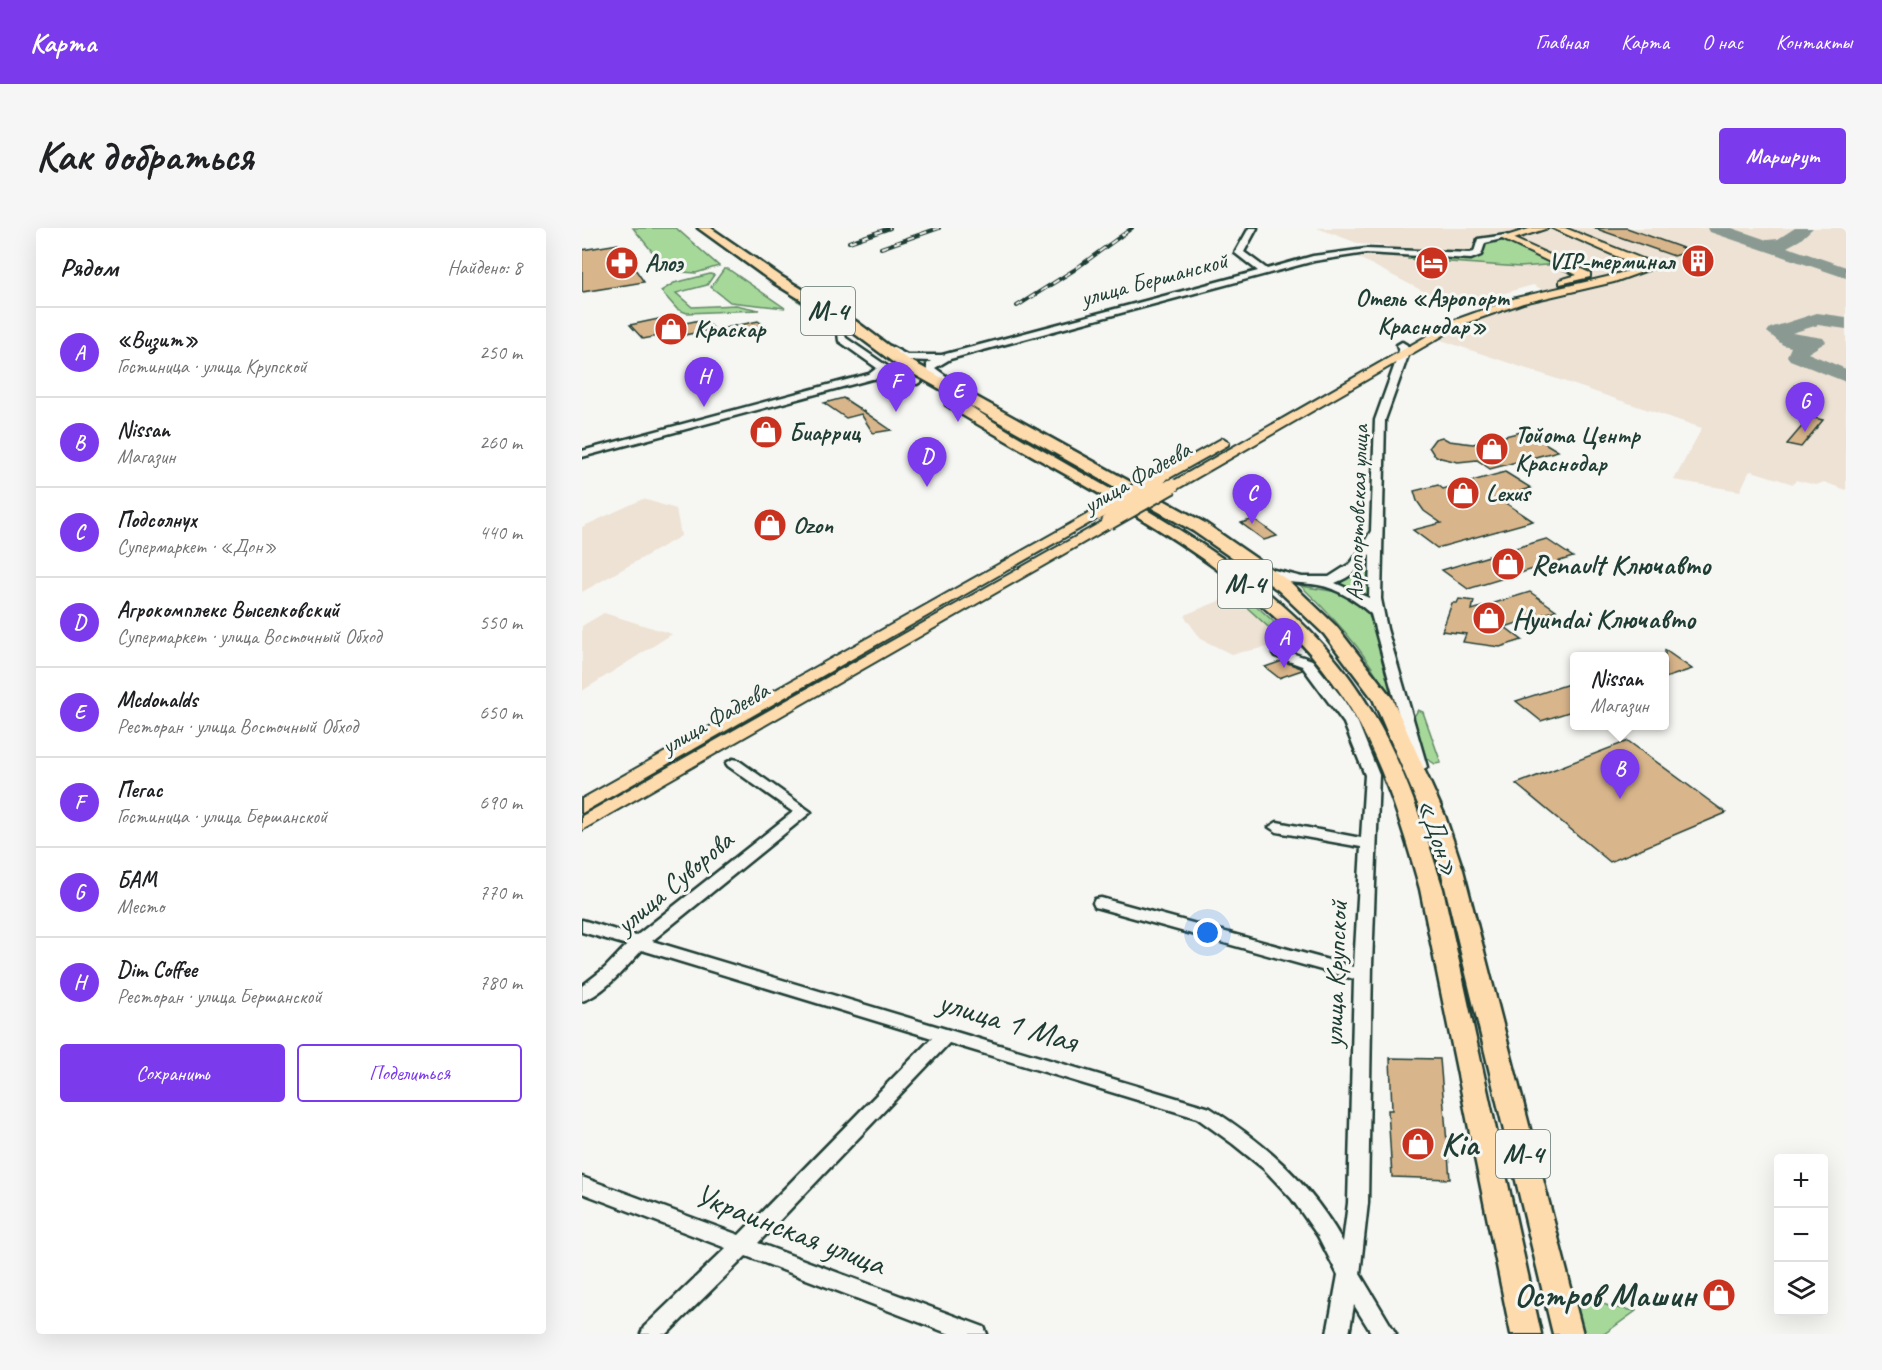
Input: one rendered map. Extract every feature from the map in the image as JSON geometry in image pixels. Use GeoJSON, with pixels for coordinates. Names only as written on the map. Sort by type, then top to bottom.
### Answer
{"type":"FeatureCollection","features":[{"type":"Feature","properties":{"kind":"highway","name":"М-4"},"geometry":{"type":"LineString","coordinates":[[697,229],[765,284],[917,381]]}},
{"type":"Feature","properties":{"kind":"highway","name":"М-4"},"geometry":{"type":"LineString","coordinates":[[697,229],[852,325],[899,360],[963,394]]}},
{"type":"Feature","properties":{"kind":"highway","name":"«Дон»"},"geometry":{"type":"LineString","coordinates":[[917,381],[1083,480],[1219,565],[1282,613],[1328,659],[1360,704],[1392,772],[1428,874],[1526,1334]]}},
{"type":"Feature","properties":{"kind":"highway","name":"«Дон»"},"geometry":{"type":"LineString","coordinates":[[963,394],[1199,527],[1266,572],[1306,605],[1330,630],[1382,698],[1434,816],[1458,893],[1568,1334]]}},
{"type":"Feature","properties":{"kind":"main road"},"geometry":{"type":"LineString","coordinates":[[1506,237],[1543,228]]}},
{"type":"Feature","properties":{"kind":"main road","name":"улица Фадеева"},"geometry":{"type":"LineString","coordinates":[[1103,518],[1159,478],[1473,316],[1520,300],[1648,268],[1641,262],[1557,228]]}},
{"type":"Feature","properties":{"kind":"main road","name":"улица Фадеева"},"geometry":{"type":"LineString","coordinates":[[582,824],[619,794],[1103,518],[1172,486],[1410,348],[1464,312],[1586,275],[1506,237]]}},
{"type":"Feature","properties":{"kind":"main road"},"geometry":{"type":"LineString","coordinates":[[1548,287],[1561,291]]}},
{"type":"Feature","properties":{"kind":"main road"},"geometry":{"type":"LineString","coordinates":[[1192,460],[1197,464],[1208,465]]}},
{"type":"Feature","properties":{"kind":"main road","name":"улица Фадеева"},"geometry":{"type":"LineString","coordinates":[[582,807],[619,794]]}},
{"type":"Feature","properties":{"kind":"street"},"geometry":{"type":"LineString","coordinates":[[1253,228],[1239,254],[1264,272]]}},
{"type":"Feature","properties":{"kind":"street","name":"улица Бершанской"},"geometry":{"type":"LineString","coordinates":[[877,344],[905,358],[929,360],[947,357],[1264,272],[1353,252],[1471,256],[1478,253],[1481,241],[1506,237]]}},
{"type":"Feature","properties":{"kind":"street"},"geometry":{"type":"LineString","coordinates":[[842,335],[842,339],[884,368],[872,376]]}},
{"type":"Feature","properties":{"kind":"street","name":"Аэропортовская улица"},"geometry":{"type":"LineString","coordinates":[[1410,348],[1380,420],[1376,612],[1434,816]]}},
{"type":"Feature","properties":{"kind":"street"},"geometry":{"type":"LineString","coordinates":[[947,357],[932,364],[930,369],[963,394]]}},
{"type":"Feature","properties":{"kind":"street"},"geometry":{"type":"LineString","coordinates":[[582,454],[872,376],[898,375],[917,381]]}},
{"type":"Feature","properties":{"kind":"street"},"geometry":{"type":"LineString","coordinates":[[1266,572],[1302,582],[1323,582],[1344,574],[1363,559],[1377,528]]}},
{"type":"Feature","properties":{"kind":"street"},"geometry":{"type":"LineString","coordinates":[[1323,582],[1362,599],[1376,612]]}},
{"type":"Feature","properties":{"kind":"street","name":"улица Крупской"},"geometry":{"type":"LineString","coordinates":[[1280,653],[1307,663],[1338,702],[1360,741],[1372,776],[1363,975],[1358,1203],[1349,1274],[1338,1334]]}},
{"type":"Feature","properties":{"kind":"street","name":"улица Суворова"},"geometry":{"type":"LineString","coordinates":[[582,995],[611,972],[640,942],[803,812],[734,764]]}},
{"type":"Feature","properties":{"kind":"street"},"geometry":{"type":"LineString","coordinates":[[1277,827],[1369,844]]}},
{"type":"Feature","properties":{"kind":"street"},"geometry":{"type":"LineString","coordinates":[[1101,903],[1363,975]]}},
{"type":"Feature","properties":{"kind":"street","name":"улица 1 Мая"},"geometry":{"type":"LineString","coordinates":[[582,926],[1203,1113],[1267,1156],[1290,1182],[1324,1229],[1366,1309],[1385,1334]]}},
{"type":"Feature","properties":{"kind":"street"},"geometry":{"type":"LineString","coordinates":[[652,1334],[744,1244],[946,1035]]}},
{"type":"Feature","properties":{"kind":"street","name":"Украинская улица"},"geometry":{"type":"LineString","coordinates":[[582,1185],[744,1244],[976,1334]]}},
{"type":"Feature","properties":{"kind":"street"},"geometry":{"type":"LineString","coordinates":[[1506,1240],[1498,1256],[1515,1334]]}},
{"type":"Feature","properties":{"kind":"shaded area"},"geometry":{"type":"Polygon","coordinates":[[[1317,228],[1846,228],[1846,490],[1824,482],[1816,485],[1796,480],[1793,484],[1752,471],[1749,472],[1740,491],[1674,480],[1702,428],[1441,340],[1480,318],[1528,302],[1554,297],[1550,293],[1533,285],[1462,305],[1453,301],[1446,303],[1357,257],[1390,256],[1393,250],[1388,246],[1360,244],[1317,228]]]}},
{"type":"Feature","properties":{"kind":"shaded area"},"geometry":{"type":"Polygon","coordinates":[[[643,499],[676,509],[681,536],[582,592],[582,527],[643,499]]]}},
{"type":"Feature","properties":{"kind":"shaded area"},"geometry":{"type":"Polygon","coordinates":[[[1234,595],[1278,636],[1279,645],[1231,654],[1201,639],[1185,617],[1187,614],[1234,595]]]}},
{"type":"Feature","properties":{"kind":"shaded area"},"geometry":{"type":"Polygon","coordinates":[[[604,613],[672,634],[582,691],[582,626],[604,613]]]}},
{"type":"Feature","properties":{"kind":"green space"},"geometry":{"type":"Polygon","coordinates":[[[633,228],[676,228],[719,266],[696,273],[668,271],[633,228]]]}},
{"type":"Feature","properties":{"kind":"green space"},"geometry":{"type":"Polygon","coordinates":[[[1498,239],[1559,264],[1520,267],[1408,259],[1411,254],[1476,256],[1482,254],[1481,249],[1489,240],[1498,239]]]}},
{"type":"Feature","properties":{"kind":"green space"},"geometry":{"type":"Polygon","coordinates":[[[724,269],[728,269],[785,308],[730,302],[711,287],[724,269]]]}},
{"type":"Feature","properties":{"kind":"green space"},"geometry":{"type":"Polygon","coordinates":[[[714,275],[707,285],[676,293],[692,307],[736,305],[759,310],[687,313],[677,309],[661,291],[674,283],[714,275]]]}},
{"type":"Feature","properties":{"kind":"green space"},"geometry":{"type":"Polygon","coordinates":[[[803,299],[1113,485],[1106,487],[796,300],[803,299]]]}},
{"type":"Feature","properties":{"kind":"green space"},"geometry":{"type":"Polygon","coordinates":[[[1372,562],[1372,596],[1334,582],[1372,562]]]}},
{"type":"Feature","properties":{"kind":"green space"},"geometry":{"type":"Polygon","coordinates":[[[1301,586],[1337,592],[1364,606],[1376,630],[1400,717],[1380,680],[1345,631],[1301,586]]]}},
{"type":"Feature","properties":{"kind":"green space"},"geometry":{"type":"Polygon","coordinates":[[[1242,597],[1248,598],[1287,634],[1285,638],[1278,636],[1239,600],[1242,597]]]}},
{"type":"Feature","properties":{"kind":"green space"},"geometry":{"type":"Polygon","coordinates":[[[1418,710],[1423,712],[1441,763],[1435,764],[1423,756],[1413,718],[1418,710]]]}},
{"type":"Feature","properties":{"kind":"green space"},"geometry":{"type":"Polygon","coordinates":[[[1567,1289],[1611,1307],[1636,1311],[1604,1334],[1579,1334],[1567,1289]]]}},
{"type":"Feature","properties":{"kind":"building"},"geometry":{"type":"Polygon","coordinates":[[[1594,228],[1627,228],[1691,251],[1674,256],[1594,228]]]}},
{"type":"Feature","properties":{"kind":"building"},"geometry":{"type":"Polygon","coordinates":[[[618,244],[644,282],[582,292],[582,250],[618,244]]]}},
{"type":"Feature","properties":{"kind":"building","name":"Краскар"},"geometry":{"type":"Polygon","coordinates":[[[663,318],[671,326],[700,320],[706,321],[714,329],[666,338],[664,335],[643,339],[630,325],[663,318]]]}},
{"type":"Feature","properties":{"kind":"building"},"geometry":{"type":"Polygon","coordinates":[[[758,321],[768,328],[738,337],[726,328],[758,321]]]}},
{"type":"Feature","properties":{"kind":"building"},"geometry":{"type":"Polygon","coordinates":[[[843,398],[891,430],[873,433],[861,414],[846,418],[824,403],[843,398]]]}},
{"type":"Feature","properties":{"kind":"building"},"geometry":{"type":"Polygon","coordinates":[[[1810,417],[1823,420],[1801,447],[1787,444],[1810,417]]]}},
{"type":"Feature","properties":{"kind":"building","name":"Тойота Центр Краснодар"},"geometry":{"type":"Polygon","coordinates":[[[1525,431],[1558,451],[1490,469],[1477,460],[1458,462],[1441,458],[1434,455],[1429,447],[1435,439],[1442,437],[1449,441],[1473,444],[1525,431]]]}},
{"type":"Feature","properties":{"kind":"building"},"geometry":{"type":"Polygon","coordinates":[[[1505,472],[1531,488],[1498,498],[1533,521],[1437,548],[1413,530],[1441,523],[1424,511],[1414,491],[1438,485],[1443,489],[1505,472]]]}},
{"type":"Feature","properties":{"kind":"building"},"geometry":{"type":"Polygon","coordinates":[[[1254,519],[1277,536],[1264,540],[1241,523],[1254,519]]]}},
{"type":"Feature","properties":{"kind":"building","name":"Renault Ключавто"},"geometry":{"type":"Polygon","coordinates":[[[1546,539],[1573,557],[1468,589],[1442,570],[1546,539]]]}},
{"type":"Feature","properties":{"kind":"building","name":"Hyundai Ключавто"},"geometry":{"type":"Polygon","coordinates":[[[1530,592],[1556,610],[1505,627],[1522,640],[1500,647],[1463,642],[1466,634],[1442,631],[1452,603],[1457,603],[1459,599],[1474,601],[1472,610],[1530,592]]]}},
{"type":"Feature","properties":{"kind":"building"},"geometry":{"type":"Polygon","coordinates":[[[1669,653],[1692,669],[1669,677],[1669,653]]]}},
{"type":"Feature","properties":{"kind":"building"},"geometry":{"type":"Polygon","coordinates":[[[1282,661],[1302,670],[1279,678],[1265,667],[1282,661]]]}},
{"type":"Feature","properties":{"kind":"building"},"geometry":{"type":"Polygon","coordinates":[[[1570,684],[1570,712],[1541,721],[1516,701],[1570,684]]]}},
{"type":"Feature","properties":{"kind":"building"},"geometry":{"type":"Polygon","coordinates":[[[1628,741],[1726,813],[1610,862],[1516,784],[1628,741]]]}},
{"type":"Feature","properties":{"kind":"building","name":"Kia"},"geometry":{"type":"Polygon","coordinates":[[[1390,1058],[1440,1059],[1450,1179],[1392,1177],[1388,1110],[1392,1110],[1390,1058]]]}},
{"type":"Feature","properties":{"kind":"taxiway"},"geometry":{"type":"LineString","coordinates":[[1716,228],[1763,244]]}},
{"type":"Feature","properties":{"kind":"taxiway"},"geometry":{"type":"LineString","coordinates":[[1763,244],[1773,245],[1784,242],[1805,228]]}},
{"type":"Feature","properties":{"kind":"taxiway"},"geometry":{"type":"LineString","coordinates":[[1763,244],[1846,273]]}},
{"type":"Feature","properties":{"kind":"taxiway"},"geometry":{"type":"LineString","coordinates":[[1816,342],[1790,341],[1777,332],[1817,319],[1846,323]]}},
{"type":"Feature","properties":{"kind":"taxiway"},"geometry":{"type":"LineString","coordinates":[[1810,344],[1800,348],[1797,356],[1846,376]]}},
{"type":"Feature","properties":{"kind":"railway"},"geometry":{"type":"LineString","coordinates":[[849,242],[890,228]]}},
{"type":"Feature","properties":{"kind":"railway"},"geometry":{"type":"LineString","coordinates":[[881,248],[939,228]]}},
{"type":"Feature","properties":{"kind":"railway"},"geometry":{"type":"LineString","coordinates":[[1017,306],[1074,270],[1132,228]]}},
{"type":"Feature","properties":{"kind":"place","name":"VIP-терминал"},"geometry":{"type":"Point","coordinates":[1698,261]}},
{"type":"Feature","properties":{"kind":"place","name":"Алоэ"},"geometry":{"type":"Point","coordinates":[622,263]}},
{"type":"Feature","properties":{"kind":"place","name":"Отель «Аэропорт Краснодар»"},"geometry":{"type":"Point","coordinates":[1432,263]}},
{"type":"Feature","properties":{"kind":"place","name":"Краскар"},"geometry":{"type":"Point","coordinates":[671,329]}},
{"type":"Feature","properties":{"kind":"place","name":"Dim Coffee"},"geometry":{"type":"Point","coordinates":[704,407]}},
{"type":"Feature","properties":{"kind":"place","name":"Пегас"},"geometry":{"type":"Point","coordinates":[896,412]}},
{"type":"Feature","properties":{"kind":"place","name":"Mcdonalds"},"geometry":{"type":"Point","coordinates":[958,422]}},
{"type":"Feature","properties":{"kind":"place","name":"Биарриц"},"geometry":{"type":"Point","coordinates":[766,432]}},
{"type":"Feature","properties":{"kind":"place","name":"БАМ"},"geometry":{"type":"Point","coordinates":[1805,432]}},
{"type":"Feature","properties":{"kind":"place","name":"Тойота Центр Краснодар"},"geometry":{"type":"Point","coordinates":[1492,449]}},
{"type":"Feature","properties":{"kind":"place","name":"Агрокомплекс Выселковский"},"geometry":{"type":"Point","coordinates":[927,487]}},
{"type":"Feature","properties":{"kind":"place","name":"Lexus"},"geometry":{"type":"Point","coordinates":[1463,493]}},
{"type":"Feature","properties":{"kind":"place","name":"Подсолнух"},"geometry":{"type":"Point","coordinates":[1252,524]}},
{"type":"Feature","properties":{"kind":"place","name":"Ozon"},"geometry":{"type":"Point","coordinates":[770,525]}},
{"type":"Feature","properties":{"kind":"place","name":"Renault Ключавто"},"geometry":{"type":"Point","coordinates":[1508,564]}},
{"type":"Feature","properties":{"kind":"place","name":"Hyundai Ключавто"},"geometry":{"type":"Point","coordinates":[1489,618]}},
{"type":"Feature","properties":{"kind":"place","name":"«Визит»"},"geometry":{"type":"Point","coordinates":[1284,668]}},
{"type":"Feature","properties":{"kind":"place","name":"Nissan"},"geometry":{"type":"Point","coordinates":[1620,799]}},
{"type":"Feature","properties":{"kind":"place","name":"Kia"},"geometry":{"type":"Point","coordinates":[1418,1144]}},
{"type":"Feature","properties":{"kind":"place","name":"Остров Машин"},"geometry":{"type":"Point","coordinates":[1719,1295]}}]}
